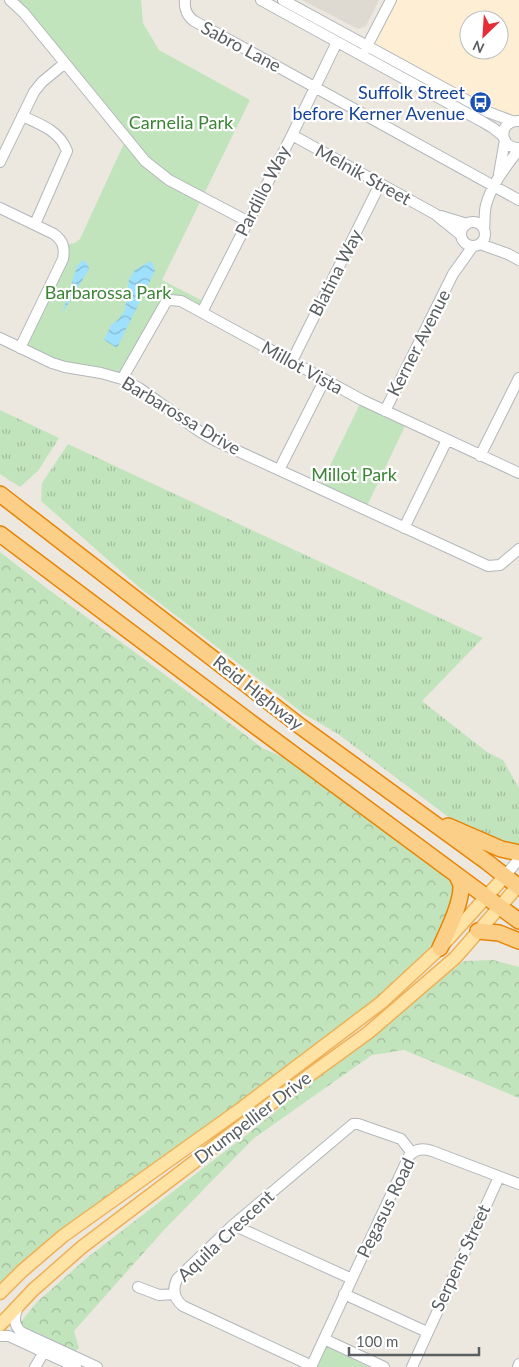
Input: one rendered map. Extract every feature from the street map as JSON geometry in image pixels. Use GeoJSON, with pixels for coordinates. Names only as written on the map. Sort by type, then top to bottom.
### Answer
{"type":"FeatureCollection","features":[{"type":"Feature","properties":{"kind":"highway","name":"Reid Highway"},"geometry":{"type":"LineString","coordinates":[[0,494],[300,726],[519,886]]}},
{"type":"Feature","properties":{"kind":"highway","name":"Reid Highway"},"geometry":{"type":"LineString","coordinates":[[0,534],[519,921]]}},
{"type":"Feature","properties":{"kind":"highway"},"geometry":{"type":"LineString","coordinates":[[421,814],[501,849],[519,853]]}},
{"type":"Feature","properties":{"kind":"highway"},"geometry":{"type":"LineString","coordinates":[[440,948],[456,912],[459,900],[461,888],[457,876]]}},
{"type":"Feature","properties":{"kind":"highway"},"geometry":{"type":"LineString","coordinates":[[478,931],[499,933],[519,940]]}},
{"type":"Feature","properties":{"kind":"main road","name":"Drumpellier Drive"},"geometry":{"type":"LineString","coordinates":[[0,1293],[63,1236],[238,1111],[367,1014],[440,948],[505,876]]}},
{"type":"Feature","properties":{"kind":"main road","name":"Drumpellier Drive"},"geometry":{"type":"LineString","coordinates":[[0,1325],[52,1272],[82,1247],[369,1032],[455,958],[519,886]]}},
{"type":"Feature","properties":{"kind":"street"},"geometry":{"type":"LineString","coordinates":[[10,0],[24,13],[145,162],[169,180],[247,222]]}},
{"type":"Feature","properties":{"kind":"street","name":"Sabro Lane"},"geometry":{"type":"LineString","coordinates":[[185,0],[186,11],[194,21],[519,200]]}},
{"type":"Feature","properties":{"kind":"street"},"geometry":{"type":"LineString","coordinates":[[262,0],[337,42],[365,50],[488,112],[516,120]]}},
{"type":"Feature","properties":{"kind":"street"},"geometry":{"type":"LineString","coordinates":[[283,0],[346,35],[365,50],[493,128],[511,147],[519,149],[499,175],[486,206],[484,238],[469,242],[462,228],[486,206]]}},
{"type":"Feature","properties":{"kind":"street"},"geometry":{"type":"LineString","coordinates":[[365,50],[391,0]]}},
{"type":"Feature","properties":{"kind":"street","name":"Pardillo Way"},"geometry":{"type":"LineString","coordinates":[[202,312],[337,42]]}},
{"type":"Feature","properties":{"kind":"street"},"geometry":{"type":"LineString","coordinates":[[0,162],[34,92],[42,82],[64,64]]}},
{"type":"Feature","properties":{"kind":"street"},"geometry":{"type":"LineString","coordinates":[[22,116],[54,132],[67,151],[35,224]]}},
{"type":"Feature","properties":{"kind":"street"},"geometry":{"type":"LineString","coordinates":[[499,175],[505,127],[516,120]]}},
{"type":"Feature","properties":{"kind":"street","name":"Melnik Street"},"geometry":{"type":"LineString","coordinates":[[292,135],[435,214],[469,242],[508,254],[519,260]]}},
{"type":"Feature","properties":{"kind":"street","name":"Blatina Way"},"geometry":{"type":"LineString","coordinates":[[291,363],[380,184]]}},
{"type":"Feature","properties":{"kind":"street"},"geometry":{"type":"LineString","coordinates":[[0,208],[54,234],[64,245],[63,259],[20,348]]}},
{"type":"Feature","properties":{"kind":"street","name":"Melnik Street"},"geometry":{"type":"LineString","coordinates":[[435,214],[468,223]]}},
{"type":"Feature","properties":{"kind":"street"},"geometry":{"type":"LineString","coordinates":[[468,223],[478,223],[484,232]]}},
{"type":"Feature","properties":{"kind":"street","name":"Melnik Street"},"geometry":{"type":"LineString","coordinates":[[484,232],[508,254]]}},
{"type":"Feature","properties":{"kind":"street","name":"Kerner Avenue"},"geometry":{"type":"LineString","coordinates":[[385,411],[469,242]]}},
{"type":"Feature","properties":{"kind":"street","name":"Millot Vista"},"geometry":{"type":"LineString","coordinates":[[122,379],[166,302],[170,300],[180,301],[324,381],[519,473]]}},
{"type":"Feature","properties":{"kind":"street","name":"Barbarossa Drive"},"geometry":{"type":"LineString","coordinates":[[0,338],[65,367],[101,373],[122,379],[199,431],[488,566],[500,566],[519,549]]}},
{"type":"Feature","properties":{"kind":"street"},"geometry":{"type":"LineString","coordinates":[[480,456],[519,378]]}},
{"type":"Feature","properties":{"kind":"street"},"geometry":{"type":"LineString","coordinates":[[279,470],[324,381]]}},
{"type":"Feature","properties":{"kind":"street"},"geometry":{"type":"LineString","coordinates":[[404,528],[447,440]]}},
{"type":"Feature","properties":{"kind":"street"},"geometry":{"type":"LineString","coordinates":[[505,876],[519,859]]}},
{"type":"Feature","properties":{"kind":"street","name":"Aquila Crescent"},"geometry":{"type":"LineString","coordinates":[[311,1367],[186,1308],[180,1304],[174,1294],[175,1283],[179,1276],[233,1224],[354,1124],[401,1138],[412,1153]]}},
{"type":"Feature","properties":{"kind":"street","name":"Pegasus Road"},"geometry":{"type":"LineString","coordinates":[[311,1367],[412,1153],[419,1149],[426,1149],[519,1184]]}},
{"type":"Feature","properties":{"kind":"street","name":"Serpens Street"},"geometry":{"type":"LineString","coordinates":[[412,1367],[499,1176]]}},
{"type":"Feature","properties":{"kind":"street"},"geometry":{"type":"LineString","coordinates":[[233,1224],[352,1279]]}},
{"type":"Feature","properties":{"kind":"street"},"geometry":{"type":"LineString","coordinates":[[138,1287],[159,1295],[174,1294]]}},
{"type":"Feature","properties":{"kind":"street"},"geometry":{"type":"LineString","coordinates":[[344,1294],[427,1332]]}},
{"type":"Feature","properties":{"kind":"street"},"geometry":{"type":"LineString","coordinates":[[19,1304],[15,1319],[21,1332],[97,1367]]}},
{"type":"Feature","properties":{"kind":"street"},"geometry":{"type":"LineString","coordinates":[[0,1336],[9,1336],[76,1367]]}},
{"type":"Feature","properties":{"kind":"street"},"geometry":{"type":"LineString","coordinates":[[324,1339],[384,1367]]}},
{"type":"Feature","properties":{"kind":"street"},"geometry":{"type":"LineString","coordinates":[[35,1367],[44,1352]]}},
{"type":"Feature","properties":{"kind":"shaded area"},"geometry":{"type":"Polygon","coordinates":[[[302,0],[379,0],[366,26],[358,29],[302,0]]]}},
{"type":"Feature","properties":{"kind":"shaded area"},"geometry":{"type":"Polygon","coordinates":[[[391,0],[519,0],[519,116],[515,120],[367,45],[391,0]]]}},
{"type":"Feature","properties":{"kind":"green space"},"geometry":{"type":"Polygon","coordinates":[[[10,0],[141,0],[143,23],[159,50],[250,100],[162,280],[207,303],[202,312],[170,300],[122,379],[82,370],[20,348],[64,245],[75,243],[80,239],[126,139],[10,0]]]}},
{"type":"Feature","properties":{"kind":"green space","name":"Millot Park"},"geometry":{"type":"Polygon","coordinates":[[[362,400],[407,422],[365,510],[319,488],[362,400]]]}},
{"type":"Feature","properties":{"kind":"green space"},"geometry":{"type":"Polygon","coordinates":[[[0,410],[59,438],[38,471],[20,487],[0,474],[0,410]]]}},
{"type":"Feature","properties":{"kind":"green space"},"geometry":{"type":"Polygon","coordinates":[[[68,444],[483,638],[422,701],[487,752],[503,760],[519,788],[519,846],[491,839],[447,816],[338,734],[304,714],[140,588],[41,501],[42,483],[68,444]]]}},
{"type":"Feature","properties":{"kind":"green space"},"geometry":{"type":"Polygon","coordinates":[[[0,552],[264,749],[281,756],[460,883],[440,948],[402,984],[106,1204],[0,1295],[0,552]]]}},
{"type":"Feature","properties":{"kind":"green space"},"geometry":{"type":"Polygon","coordinates":[[[493,960],[519,967],[519,1098],[404,1050],[372,1055],[253,1139],[163,1231],[74,1331],[79,1348],[72,1354],[22,1331],[20,1323],[37,1302],[88,1257],[250,1132],[464,961],[493,960]]]}},
{"type":"Feature","properties":{"kind":"green space"},"geometry":{"type":"Polygon","coordinates":[[[324,1345],[369,1367],[315,1367],[324,1345]]]}},
{"type":"Feature","properties":{"kind":"water"},"geometry":{"type":"Polygon","coordinates":[[[83,260],[88,264],[89,269],[62,314],[77,266],[83,260]]]}},
{"type":"Feature","properties":{"kind":"water"},"geometry":{"type":"Polygon","coordinates":[[[150,261],[155,271],[117,348],[104,340],[111,325],[118,320],[125,310],[129,279],[135,270],[150,261]]]}},
{"type":"Feature","properties":{"kind":"place","name":"Suffolk Street before Kerner Avenue"},"geometry":{"type":"Point","coordinates":[481,103]}},
{"type":"Feature","properties":{"kind":"park label","name":"Carnelia Park"},"geometry":{"type":"Point","coordinates":[181,123]}},
{"type":"Feature","properties":{"kind":"park label","name":"Barbarossa Park"},"geometry":{"type":"Point","coordinates":[108,293]}}]}
